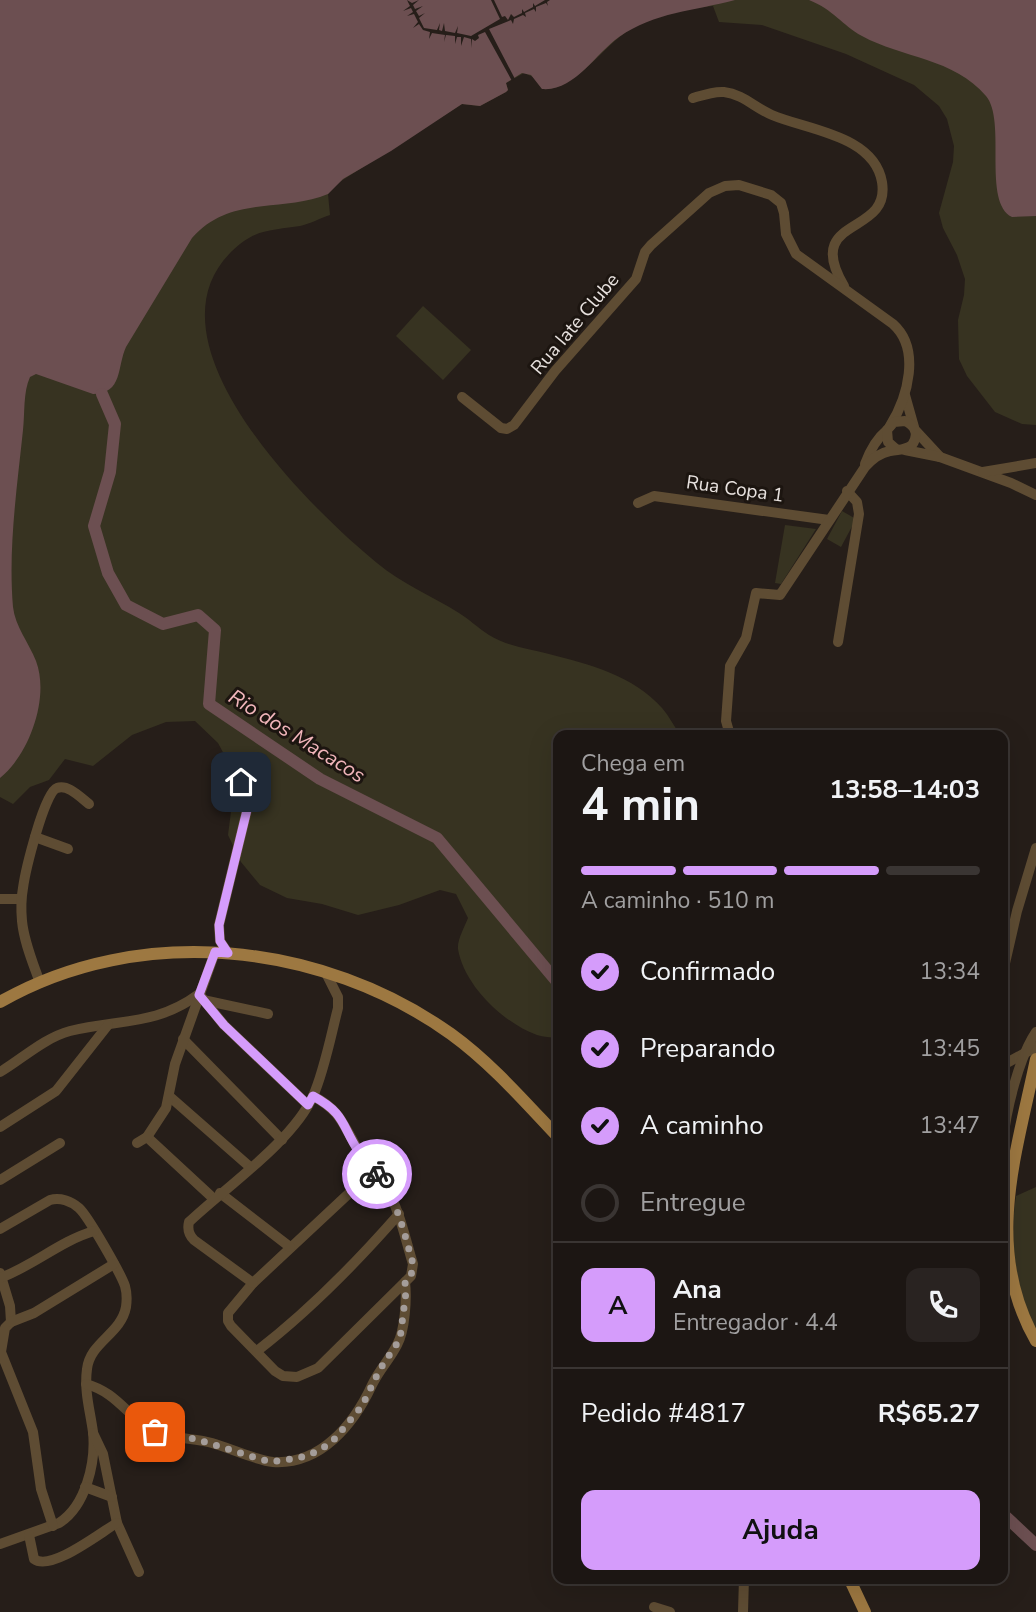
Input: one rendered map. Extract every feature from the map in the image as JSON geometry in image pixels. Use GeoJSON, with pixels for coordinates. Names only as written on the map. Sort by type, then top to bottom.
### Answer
{"type":"FeatureCollection","features":[{"type":"Feature","properties":{"kind":"main road"},"geometry":{"type":"LineString","coordinates":[[0,1002],[40,983],[95,964],[153,954],[222,953],[294,963],[377,990],[412,1009],[450,1034],[492,1069],[553,1132]]}},
{"type":"Feature","properties":{"kind":"main road"},"geometry":{"type":"LineString","coordinates":[[1008,1182],[1036,1059]]}},
{"type":"Feature","properties":{"kind":"main road"},"geometry":{"type":"LineString","coordinates":[[1008,1267],[1018,1306],[1036,1341]]}},
{"type":"Feature","properties":{"kind":"main road"},"geometry":{"type":"LineString","coordinates":[[852,1584],[865,1612]]}},
{"type":"Feature","properties":{"kind":"street"},"geometry":{"type":"LineString","coordinates":[[693,98],[715,92],[734,94],[776,117],[829,133],[863,151],[872,160],[882,183],[879,203],[873,212],[836,240],[832,250],[833,267],[846,290]]}},
{"type":"Feature","properties":{"kind":"street","name":"Rua Iate Clube"},"geometry":{"type":"LineString","coordinates":[[462,397],[501,428],[507,429],[514,425],[555,372],[636,279],[645,252],[651,244],[709,193],[725,186],[738,185],[777,198],[783,207],[788,242],[796,254],[893,324],[904,336],[909,357],[905,394]]}},
{"type":"Feature","properties":{"kind":"street"},"geometry":{"type":"LineString","coordinates":[[729,730],[726,721],[730,666],[746,638],[756,593],[780,595],[864,467],[870,450],[889,428],[905,394]]}},
{"type":"Feature","properties":{"kind":"street"},"geometry":{"type":"LineString","coordinates":[[864,467],[878,455],[908,449],[915,441],[905,394]]}},
{"type":"Feature","properties":{"kind":"street"},"geometry":{"type":"LineString","coordinates":[[889,428],[905,421],[940,457]]}},
{"type":"Feature","properties":{"kind":"street"},"geometry":{"type":"LineString","coordinates":[[889,428],[888,442],[900,450],[940,457],[979,473],[1011,482],[1036,495]]}},
{"type":"Feature","properties":{"kind":"street"},"geometry":{"type":"LineString","coordinates":[[979,473],[1036,463]]}},
{"type":"Feature","properties":{"kind":"street"},"geometry":{"type":"LineString","coordinates":[[838,642],[859,514],[857,502],[848,491]]}},
{"type":"Feature","properties":{"kind":"street","name":"Rua Copa 1"},"geometry":{"type":"LineString","coordinates":[[638,503],[654,496],[829,520]]}},
{"type":"Feature","properties":{"kind":"street"},"geometry":{"type":"LineString","coordinates":[[137,1143],[147,1137],[166,1108],[183,1039],[222,953],[219,925],[247,810],[241,782]]}},
{"type":"Feature","properties":{"kind":"street"},"geometry":{"type":"LineString","coordinates":[[40,983],[22,924],[22,898],[36,838],[48,797],[54,789],[60,786],[67,788],[89,804]]}},
{"type":"Feature","properties":{"kind":"street"},"geometry":{"type":"LineString","coordinates":[[36,838],[68,849]]}},
{"type":"Feature","properties":{"kind":"street"},"geometry":{"type":"LineString","coordinates":[[1008,950],[1036,848]]}},
{"type":"Feature","properties":{"kind":"street"},"geometry":{"type":"LineString","coordinates":[[0,899],[22,898]]}},
{"type":"Feature","properties":{"kind":"street"},"geometry":{"type":"LineString","coordinates":[[253,1283],[194,1240],[188,1231],[189,1223],[282,1140],[295,1126],[310,1100],[338,1008],[338,997],[326,973]]}},
{"type":"Feature","properties":{"kind":"street"},"geometry":{"type":"LineString","coordinates":[[201,997],[224,1025],[310,1100],[337,1112],[358,1151],[374,1170],[388,1190],[399,1214],[413,1264],[411,1276],[318,1368],[297,1377],[283,1376],[228,1321],[231,1309],[290,1247],[374,1170]]}},
{"type":"Feature","properties":{"kind":"street"},"geometry":{"type":"LineString","coordinates":[[0,1072],[38,1046],[67,1031],[168,1013],[201,997],[268,1014]]}},
{"type":"Feature","properties":{"kind":"street"},"geometry":{"type":"LineString","coordinates":[[0,1127],[56,1091],[108,1025]]}},
{"type":"Feature","properties":{"kind":"street"},"geometry":{"type":"LineString","coordinates":[[1008,1109],[1023,1054],[1036,1032]]}},
{"type":"Feature","properties":{"kind":"street"},"geometry":{"type":"LineString","coordinates":[[183,1039],[282,1140]]}},
{"type":"Feature","properties":{"kind":"street"},"geometry":{"type":"LineString","coordinates":[[1008,1062],[1036,1047]]}},
{"type":"Feature","properties":{"kind":"street"},"geometry":{"type":"LineString","coordinates":[[169,1097],[250,1167]]}},
{"type":"Feature","properties":{"kind":"street"},"geometry":{"type":"LineString","coordinates":[[147,1137],[217,1196],[290,1247]]}},
{"type":"Feature","properties":{"kind":"street"},"geometry":{"type":"LineString","coordinates":[[0,1180],[60,1143]]}},
{"type":"Feature","properties":{"kind":"street"},"geometry":{"type":"LineString","coordinates":[[0,1229],[56,1198],[77,1206],[126,1288],[126,1306],[119,1324],[91,1353],[86,1400],[93,1433],[103,1454],[117,1523],[139,1572]]}},
{"type":"Feature","properties":{"kind":"street"},"geometry":{"type":"LineString","coordinates":[[257,1351],[284,1331],[399,1214]]}},
{"type":"Feature","properties":{"kind":"street"},"geometry":{"type":"LineString","coordinates":[[53,1526],[41,1489],[33,1432],[4,1362],[1,1346],[10,1306],[1,1276],[69,1240],[94,1231]]}},
{"type":"Feature","properties":{"kind":"street"},"geometry":{"type":"LineString","coordinates":[[5,1327],[34,1313],[114,1264]]}},
{"type":"Feature","properties":{"kind":"street"},"geometry":{"type":"LineString","coordinates":[[86,1384],[110,1394],[155,1432],[205,1441],[270,1462],[299,1458],[332,1442],[362,1406],[380,1369],[400,1339],[405,1282]]}},
{"type":"Feature","properties":{"kind":"street"},"geometry":{"type":"LineString","coordinates":[[0,1544],[53,1526],[73,1513],[85,1487],[91,1465],[93,1433]]}},
{"type":"Feature","properties":{"kind":"street"},"geometry":{"type":"LineString","coordinates":[[85,1487],[112,1497]]}},
{"type":"Feature","properties":{"kind":"street"},"geometry":{"type":"LineString","coordinates":[[29,1535],[34,1559],[41,1562],[67,1555],[117,1523]]}},
{"type":"Feature","properties":{"kind":"street"},"geometry":{"type":"LineString","coordinates":[[743,1612],[744,1584]]}},
{"type":"Feature","properties":{"kind":"street"},"geometry":{"type":"LineString","coordinates":[[654,1607],[670,1612]]}},
{"type":"Feature","properties":{"kind":"shaded area"},"geometry":{"type":"Polygon","coordinates":[[[0,0],[735,0],[647,22],[619,37],[564,85],[542,89],[531,75],[522,73],[506,83],[506,92],[480,106],[462,104],[343,179],[328,194],[303,201],[253,207],[221,216],[192,238],[126,347],[117,378],[110,389],[93,394],[36,374],[30,377],[25,396],[14,518],[12,585],[14,614],[36,661],[40,692],[28,741],[0,778],[0,0]]]}},
{"type":"Feature","properties":{"kind":"shaded area"},"geometry":{"type":"Polygon","coordinates":[[[630,0],[1036,0],[1036,425],[1022,424],[995,412],[967,376],[959,359],[958,320],[965,279],[939,213],[953,162],[954,146],[947,119],[939,106],[914,85],[846,54],[762,25],[719,22],[713,6],[670,13],[639,24],[576,76],[554,88],[542,89],[533,77],[524,73],[506,83],[506,92],[480,106],[462,104],[338,183],[328,194],[330,215],[304,225],[271,230],[250,237],[213,277],[205,320],[216,366],[240,413],[273,459],[346,536],[397,577],[459,613],[496,639],[580,662],[638,687],[662,708],[677,730],[553,730],[553,1037],[537,1035],[511,1022],[487,1001],[468,976],[458,945],[468,918],[456,894],[440,890],[399,905],[358,915],[322,904],[287,898],[260,885],[241,862],[228,835],[232,804],[232,769],[218,743],[195,721],[166,722],[132,735],[93,766],[65,759],[49,780],[30,787],[13,804],[0,797],[0,321],[630,0]]]}},
{"type":"Feature","properties":{"kind":"shaded area"},"geometry":{"type":"Polygon","coordinates":[[[809,0],[1036,0],[1036,216],[1012,217],[1003,209],[996,179],[995,123],[992,108],[986,96],[973,83],[943,66],[862,36],[825,8],[809,0]]]}},
{"type":"Feature","properties":{"kind":"shaded area"},"geometry":{"type":"Polygon","coordinates":[[[423,306],[471,350],[443,380],[396,336],[423,306]]]}},
{"type":"Feature","properties":{"kind":"shaded area"},"geometry":{"type":"Polygon","coordinates":[[[842,511],[856,519],[841,547],[827,539],[842,511]]]}},
{"type":"Feature","properties":{"kind":"shaded area"},"geometry":{"type":"Polygon","coordinates":[[[785,525],[816,529],[781,584],[775,583],[785,525]]]}},
{"type":"Feature","properties":{"kind":"shaded area"},"geometry":{"type":"Polygon","coordinates":[[[1036,1187],[1036,1330],[1019,1282],[1013,1231],[1016,1196],[1036,1187]]]}},
{"type":"Feature","properties":{"kind":"pier"},"geometry":{"type":"Polygon","coordinates":[[[407,0],[412,3],[419,0],[413,5],[415,9],[423,6],[416,11],[419,16],[425,13],[419,18],[424,28],[437,30],[440,23],[439,30],[442,31],[444,23],[445,31],[455,33],[458,26],[457,33],[471,36],[500,19],[491,0],[494,0],[502,17],[505,16],[508,20],[511,14],[514,17],[522,13],[522,9],[524,12],[533,7],[533,3],[535,6],[550,0],[547,2],[548,6],[546,3],[536,7],[536,12],[534,9],[525,13],[526,17],[523,15],[514,19],[513,24],[511,20],[489,29],[515,79],[512,81],[485,32],[478,35],[479,38],[475,41],[472,39],[471,48],[471,39],[464,37],[461,46],[461,37],[457,37],[455,44],[455,36],[446,35],[444,42],[445,35],[432,33],[429,39],[430,32],[423,30],[419,24],[413,28],[418,22],[414,14],[407,16],[413,12],[411,8],[403,11],[410,6],[407,0]]]}},
{"type":"Feature","properties":{"kind":"waterway","name":"Rio dos Macacos"},"geometry":{"type":"LineString","coordinates":[[102,394],[115,424],[110,472],[94,526],[108,573],[126,605],[163,624],[198,615],[215,630],[209,704],[320,779],[437,838],[553,977]]}},
{"type":"Feature","properties":{"kind":"waterway","name":"Rio dos Macacos"},"geometry":{"type":"LineString","coordinates":[[1008,1519],[1036,1545]]}},
{"type":"Feature","properties":{"kind":"way so far"},"geometry":{"type":"LineString","coordinates":[[155,1432],[195,1439],[270,1462],[299,1458],[318,1451],[332,1442],[350,1423],[400,1339],[405,1282],[411,1276],[413,1264],[399,1214],[377,1174]]}},
{"type":"Feature","properties":{"kind":"route"},"geometry":{"type":"LineString","coordinates":[[241,782],[247,810],[219,925],[220,941],[228,953],[215,952],[199,995],[224,1025],[308,1105],[313,1096],[337,1112],[358,1151],[377,1174]]}}]}
